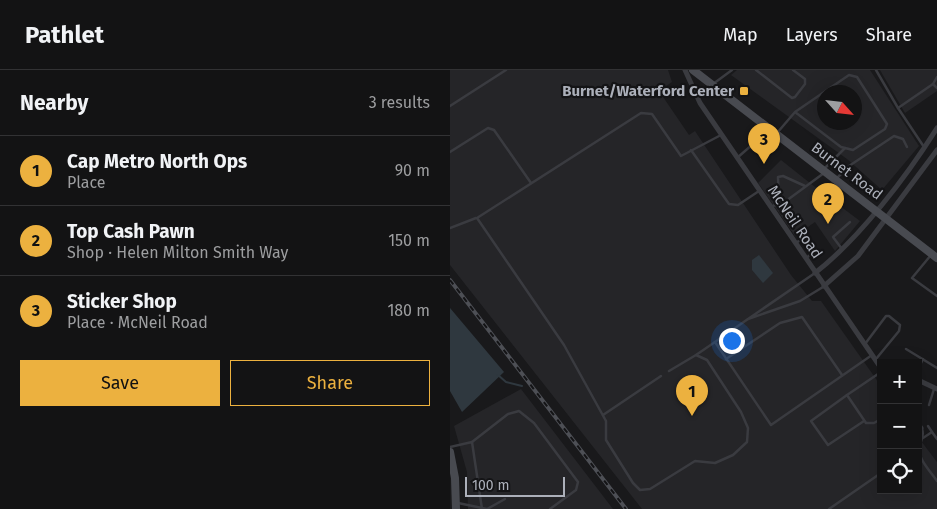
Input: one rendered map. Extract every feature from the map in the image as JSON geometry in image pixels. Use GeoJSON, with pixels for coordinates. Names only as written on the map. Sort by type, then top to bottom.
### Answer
{"type":"FeatureCollection","features":[{"type":"Feature","properties":{"kind":"main road","name":"Burnet Road"},"geometry":{"type":"LineString","coordinates":[[693,70],[934,256]]}},
{"type":"Feature","properties":{"kind":"main road"},"geometry":{"type":"LineString","coordinates":[[450,452],[455,478],[456,506]]}},
{"type":"Feature","properties":{"kind":"street","name":"McNeil Road"},"geometry":{"type":"LineString","coordinates":[[685,70],[700,103],[736,158],[877,363]]}},
{"type":"Feature","properties":{"kind":"street"},"geometry":{"type":"LineString","coordinates":[[814,273],[843,250],[876,210],[937,128]]}},
{"type":"Feature","properties":{"kind":"street"},"geometry":{"type":"LineString","coordinates":[[824,286],[853,262],[937,150]]}},
{"type":"Feature","properties":{"kind":"street"},"geometry":{"type":"LineString","coordinates":[[873,358],[877,360]]}},
{"type":"Feature","properties":{"kind":"street"},"geometry":{"type":"LineString","coordinates":[[922,382],[936,388]]}},
{"type":"Feature","properties":{"kind":"lane"},"geometry":{"type":"LineString","coordinates":[[450,106],[506,70]]}},
{"type":"Feature","properties":{"kind":"lane"},"geometry":{"type":"LineString","coordinates":[[711,84],[732,70]]}},
{"type":"Feature","properties":{"kind":"lane"},"geometry":{"type":"LineString","coordinates":[[756,70],[792,98],[795,97],[805,84],[804,79],[792,70]]}},
{"type":"Feature","properties":{"kind":"lane"},"geometry":{"type":"LineString","coordinates":[[876,70],[924,147]]}},
{"type":"Feature","properties":{"kind":"lane"},"geometry":{"type":"LineString","coordinates":[[736,158],[773,132],[795,112],[849,75],[857,77],[886,124],[885,129],[853,150],[845,148],[795,112]]}},
{"type":"Feature","properties":{"kind":"lane"},"geometry":{"type":"LineString","coordinates":[[898,108],[934,84],[937,77]]}},
{"type":"Feature","properties":{"kind":"lane"},"geometry":{"type":"LineString","coordinates":[[934,84],[937,88]]}},
{"type":"Feature","properties":{"kind":"lane"},"geometry":{"type":"LineString","coordinates":[[450,228],[477,218],[641,113],[652,114],[681,156],[721,135]]}},
{"type":"Feature","properties":{"kind":"lane"},"geometry":{"type":"LineString","coordinates":[[450,152],[481,131],[488,128],[494,130],[531,184]]}},
{"type":"Feature","properties":{"kind":"lane"},"geometry":{"type":"LineString","coordinates":[[836,180],[849,166],[894,136],[902,139],[907,147]]}},
{"type":"Feature","properties":{"kind":"lane"},"geometry":{"type":"LineString","coordinates":[[770,207],[779,204],[805,186],[824,171],[845,148]]}},
{"type":"Feature","properties":{"kind":"lane"},"geometry":{"type":"LineString","coordinates":[[691,150],[729,204],[738,206],[759,191]]}},
{"type":"Feature","properties":{"kind":"lane"},"geometry":{"type":"LineString","coordinates":[[779,204],[778,177],[783,176],[805,186]]}},
{"type":"Feature","properties":{"kind":"lane"},"geometry":{"type":"LineString","coordinates":[[477,218],[564,345],[606,421],[606,440],[633,483],[640,490],[650,489],[695,461],[715,463],[733,454],[746,442],[748,428],[741,412],[707,360],[696,355]]}},
{"type":"Feature","properties":{"kind":"lane"},"geometry":{"type":"LineString","coordinates":[[843,250],[833,237],[850,222]]}},
{"type":"Feature","properties":{"kind":"lane"},"geometry":{"type":"LineString","coordinates":[[794,243],[803,238],[813,254],[805,259]]}},
{"type":"Feature","properties":{"kind":"lane"},"geometry":{"type":"LineString","coordinates":[[934,256],[912,278],[937,296]]}},
{"type":"Feature","properties":{"kind":"lane"},"geometry":{"type":"LineString","coordinates":[[669,371],[696,355],[814,273]]}},
{"type":"Feature","properties":{"kind":"lane"},"geometry":{"type":"LineString","coordinates":[[748,319],[800,301],[824,286]]}},
{"type":"Feature","properties":{"kind":"lane"},"geometry":{"type":"LineString","coordinates":[[714,342],[771,425],[842,376],[873,358],[899,331],[900,325],[889,316],[886,316],[864,345]]}},
{"type":"Feature","properties":{"kind":"lane"},"geometry":{"type":"LineString","coordinates":[[726,359],[780,323],[802,317],[842,376]]}},
{"type":"Feature","properties":{"kind":"lane"},"geometry":{"type":"LineString","coordinates":[[906,349],[937,368]]}},
{"type":"Feature","properties":{"kind":"lane"},"geometry":{"type":"LineString","coordinates":[[864,421],[828,445],[811,421],[877,375]]}},
{"type":"Feature","properties":{"kind":"lane"},"geometry":{"type":"LineString","coordinates":[[603,415],[661,376]]}},
{"type":"Feature","properties":{"kind":"lane"},"geometry":{"type":"LineString","coordinates":[[929,405],[936,388]]}},
{"type":"Feature","properties":{"kind":"lane"},"geometry":{"type":"LineString","coordinates":[[847,395],[866,423],[877,421]]}},
{"type":"Feature","properties":{"kind":"lane"},"geometry":{"type":"LineString","coordinates":[[450,447],[472,442],[508,414],[519,411],[534,423],[578,482],[576,490],[550,509]]}},
{"type":"Feature","properties":{"kind":"lane"},"geometry":{"type":"LineString","coordinates":[[928,426],[937,439]]}},
{"type":"Feature","properties":{"kind":"lane"},"geometry":{"type":"LineString","coordinates":[[922,434],[923,438],[932,432]]}},
{"type":"Feature","properties":{"kind":"lane"},"geometry":{"type":"LineString","coordinates":[[472,442],[482,508]]}},
{"type":"Feature","properties":{"kind":"lane"},"geometry":{"type":"LineString","coordinates":[[919,449],[920,456],[937,480]]}},
{"type":"Feature","properties":{"kind":"lane"},"geometry":{"type":"LineString","coordinates":[[829,509],[877,476]]}},
{"type":"Feature","properties":{"kind":"lane"},"geometry":{"type":"LineString","coordinates":[[456,506],[487,509],[505,498]]}},
{"type":"Feature","properties":{"kind":"shaded area"},"geometry":{"type":"Polygon","coordinates":[[[450,70],[668,70],[672,82],[659,91],[689,135],[695,131],[791,275],[812,301],[821,301],[877,380],[877,494],[922,494],[922,442],[937,462],[937,509],[642,509],[450,265],[450,70]]]}},
{"type":"Feature","properties":{"kind":"shaded area"},"geometry":{"type":"Polygon","coordinates":[[[737,70],[870,70],[919,146],[882,190],[847,159],[731,75],[737,70]]]}},
{"type":"Feature","properties":{"kind":"shaded area"},"geometry":{"type":"Polygon","coordinates":[[[880,70],[937,70],[937,91],[905,113],[880,70]]]}},
{"type":"Feature","properties":{"kind":"shaded area"},"geometry":{"type":"Polygon","coordinates":[[[781,160],[839,206],[834,210],[840,206],[860,221],[835,251],[815,222],[795,236],[758,183],[781,160]]]}},
{"type":"Feature","properties":{"kind":"shaded area"},"geometry":{"type":"Polygon","coordinates":[[[759,255],[773,273],[763,283],[752,270],[752,260],[759,255]]]}},
{"type":"Feature","properties":{"kind":"shaded area"},"geometry":{"type":"Polygon","coordinates":[[[450,308],[504,372],[462,412],[450,391],[450,308]]]}},
{"type":"Feature","properties":{"kind":"shaded area"},"geometry":{"type":"Polygon","coordinates":[[[521,389],[613,509],[468,509],[467,472],[454,426],[521,389]]]}},
{"type":"Feature","properties":{"kind":"waterway"},"geometry":{"type":"LineString","coordinates":[[498,375],[506,382],[522,386]]}},
{"type":"Feature","properties":{"kind":"railway"},"geometry":{"type":"LineString","coordinates":[[450,280],[626,509]]}},
{"type":"Feature","properties":{"kind":"place","name":"Burnet/Waterford Center"},"geometry":{"type":"Point","coordinates":[744,91]}},
{"type":"Feature","properties":{"kind":"place","name":"Sticker Shop"},"geometry":{"type":"Point","coordinates":[764,164]}},
{"type":"Feature","properties":{"kind":"place","name":"Top Cash Pawn"},"geometry":{"type":"Point","coordinates":[828,224]}},
{"type":"Feature","properties":{"kind":"place","name":"Cap Metro North Ops"},"geometry":{"type":"Point","coordinates":[692,416]}}]}
